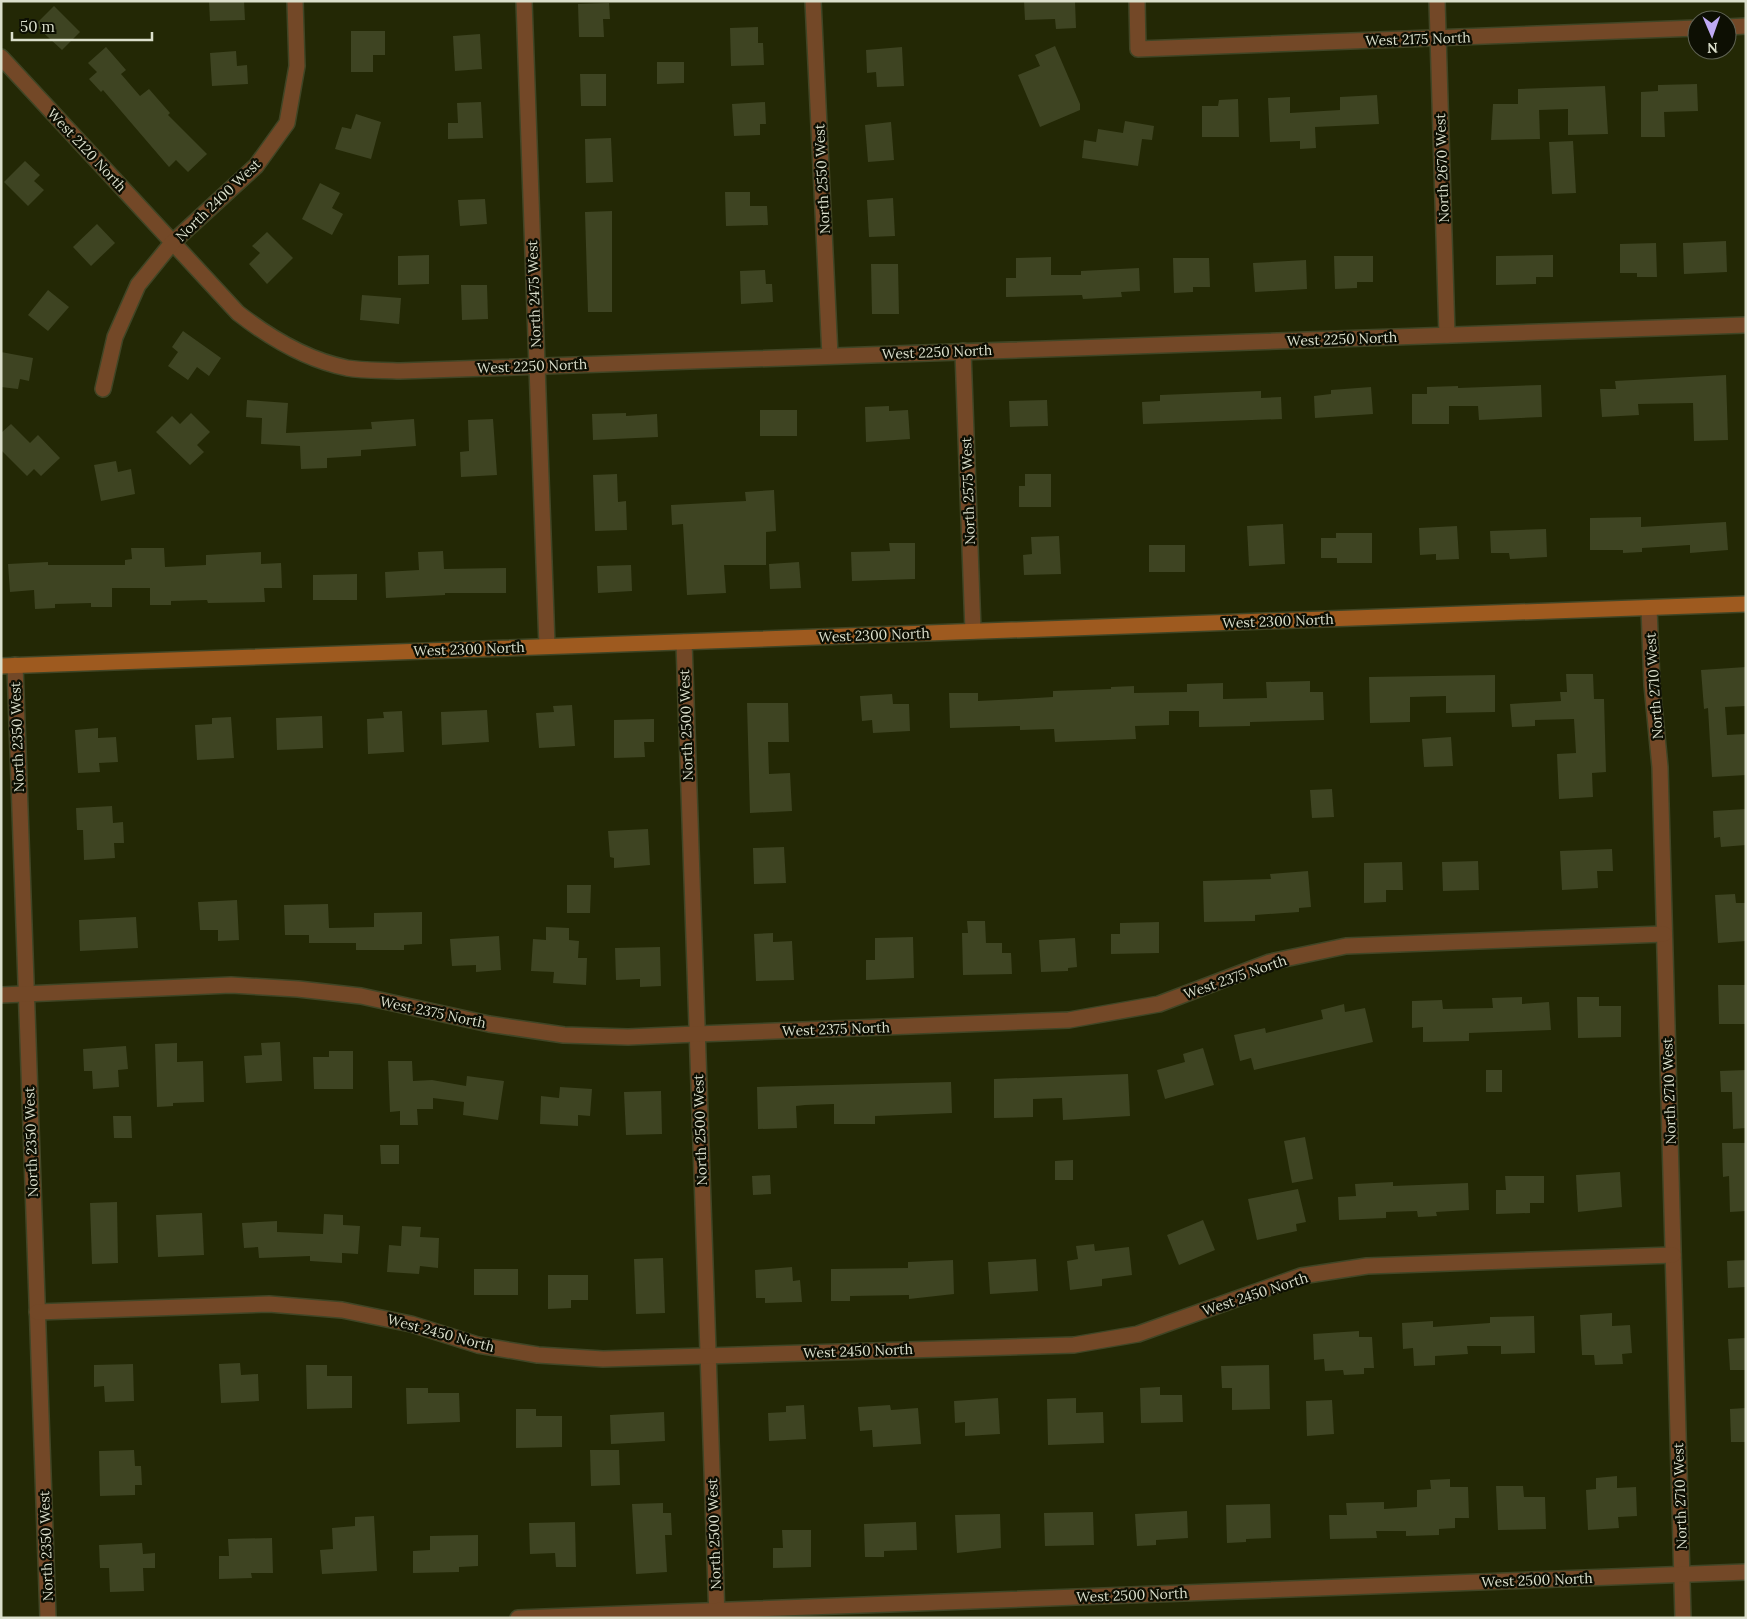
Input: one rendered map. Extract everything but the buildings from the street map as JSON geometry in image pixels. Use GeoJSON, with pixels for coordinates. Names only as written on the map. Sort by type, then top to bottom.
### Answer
{"type":"FeatureCollection","features":[{"type":"Feature","properties":{"kind":"street","name":"North 2400 West"},"geometry":{"type":"LineString","coordinates":[[103,389],[115,337],[138,285],[172,243],[256,166],[287,123],[297,66],[295,1]]}},
{"type":"Feature","properties":{"kind":"street","name":"North 2475 West"},"geometry":{"type":"LineString","coordinates":[[524,1],[547,646]]}},
{"type":"Feature","properties":{"kind":"street","name":"North 2550 West"},"geometry":{"type":"LineString","coordinates":[[813,1],[830,356]]}},
{"type":"Feature","properties":{"kind":"street","name":"West 2175 North"},"geometry":{"type":"LineString","coordinates":[[1137,1],[1138,49],[1687,28]]}},
{"type":"Feature","properties":{"kind":"street","name":"North 2670 West"},"geometry":{"type":"LineString","coordinates":[[1437,1],[1447,335]]}},
{"type":"Feature","properties":{"kind":"street","name":"West 2120 North"},"geometry":{"type":"LineString","coordinates":[[1,57],[172,243]]}},
{"type":"Feature","properties":{"kind":"street","name":"West 2250 North"},"geometry":{"type":"LineString","coordinates":[[172,243],[238,313],[260,330],[314,359],[348,368],[400,370],[537,366],[1746,325]]}},
{"type":"Feature","properties":{"kind":"street","name":"North 2575 West"},"geometry":{"type":"LineString","coordinates":[[963,352],[973,631]]}},
{"type":"Feature","properties":{"kind":"street","name":"West 2300 North"},"geometry":{"type":"LineString","coordinates":[[8,666],[1746,604]]}},
{"type":"Feature","properties":{"kind":"street","name":"North 2710 West"},"geometry":{"type":"LineString","coordinates":[[1649,608],[1652,685],[1660,767],[1683,1618]]}},
{"type":"Feature","properties":{"kind":"street","name":"North 2500 West"},"geometry":{"type":"LineString","coordinates":[[684,642],[717,1614]]}},
{"type":"Feature","properties":{"kind":"street","name":"North 2350 West"},"geometry":{"type":"LineString","coordinates":[[8,666],[26,994],[48,1618]]}},
{"type":"Feature","properties":{"kind":"street","name":"West 2375 North"},"geometry":{"type":"LineString","coordinates":[[1,995],[231,985],[298,988],[361,996],[488,1024],[564,1035],[628,1037],[1068,1020],[1159,1004],[1270,962],[1346,946],[1664,934]]}},
{"type":"Feature","properties":{"kind":"street","name":"West 2450 North"},"geometry":{"type":"LineString","coordinates":[[38,1312],[269,1304],[342,1310],[410,1324],[478,1345],[538,1355],[603,1359],[1074,1344],[1138,1334],[1301,1276],[1367,1266],[1673,1255]]}},
{"type":"Feature","properties":{"kind":"street","name":"West 2500 North"},"geometry":{"type":"LineString","coordinates":[[518,1618],[717,1614],[1746,1572]]}}]}
